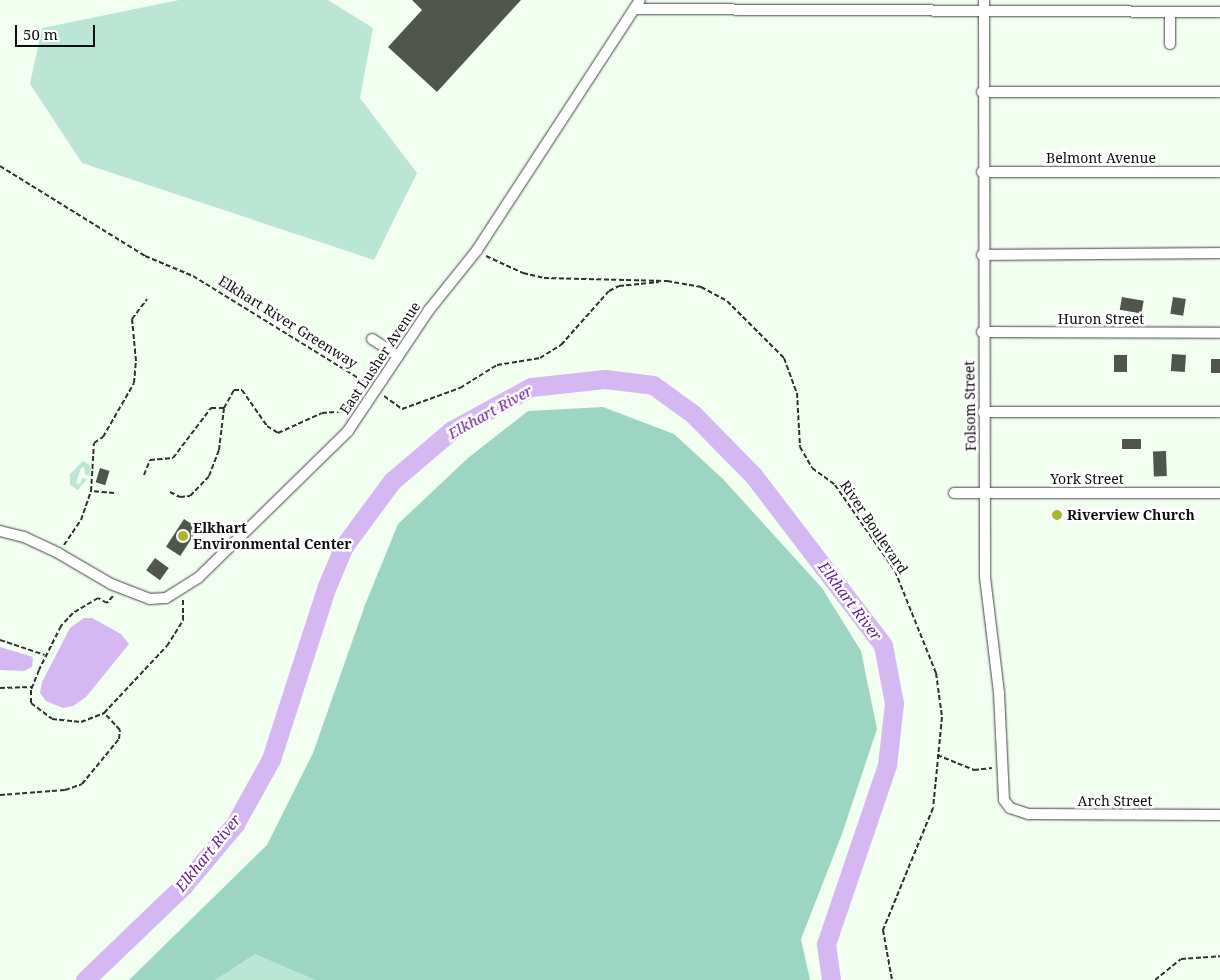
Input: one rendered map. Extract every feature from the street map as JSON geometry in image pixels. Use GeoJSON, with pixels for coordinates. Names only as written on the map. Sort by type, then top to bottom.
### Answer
{"type":"FeatureCollection","features":[{"type":"Feature","properties":{"kind":"street","name":"East Lusher Avenue"},"geometry":{"type":"LineString","coordinates":[[0,531],[24,537],[60,554],[118,588],[150,599],[166,598],[180,591],[335,446],[376,390],[448,284],[477,250],[640,0]]}},
{"type":"Feature","properties":{"kind":"street","name":"Folsom Street"},"geometry":{"type":"LineString","coordinates":[[984,0],[982,332],[985,577],[999,693],[1002,789],[1010,808]]}},
{"type":"Feature","properties":{"kind":"street"},"geometry":{"type":"LineString","coordinates":[[1203,0],[1203,12]]}},
{"type":"Feature","properties":{"kind":"street"},"geometry":{"type":"LineString","coordinates":[[634,9],[1220,12]]}},
{"type":"Feature","properties":{"kind":"street"},"geometry":{"type":"LineString","coordinates":[[1170,12],[1170,44]]}},
{"type":"Feature","properties":{"kind":"street"},"geometry":{"type":"LineString","coordinates":[[982,92],[1220,92]]}},
{"type":"Feature","properties":{"kind":"street","name":"Belmont Avenue"},"geometry":{"type":"LineString","coordinates":[[982,172],[1220,172]]}},
{"type":"Feature","properties":{"kind":"street"},"geometry":{"type":"LineString","coordinates":[[982,255],[1220,253]]}},
{"type":"Feature","properties":{"kind":"street","name":"Huron Street"},"geometry":{"type":"LineString","coordinates":[[982,332],[1220,333]]}},
{"type":"Feature","properties":{"kind":"street"},"geometry":{"type":"LineString","coordinates":[[372,339],[398,356]]}},
{"type":"Feature","properties":{"kind":"street"},"geometry":{"type":"LineString","coordinates":[[983,412],[1220,412]]}},
{"type":"Feature","properties":{"kind":"street","name":"York Street"},"geometry":{"type":"LineString","coordinates":[[954,494],[1220,493]]}},
{"type":"Feature","properties":{"kind":"street","name":"Arch Street"},"geometry":{"type":"LineString","coordinates":[[1010,808],[1029,814],[1220,815]]}},
{"type":"Feature","properties":{"kind":"path","name":"Elkhart River Greenway"},"geometry":{"type":"LineString","coordinates":[[0,166],[146,256],[194,276],[376,390],[402,409],[422,404],[460,388],[497,364],[540,358],[573,333],[609,291],[619,286],[667,282]]}},
{"type":"Feature","properties":{"kind":"path","name":"River Boulevard"},"geometry":{"type":"LineString","coordinates":[[477,250],[524,273],[544,278],[667,282],[701,287],[727,301],[784,358],[797,393],[800,447],[812,468],[835,485],[895,571],[936,673],[942,717],[937,755]]}},
{"type":"Feature","properties":{"kind":"path"},"geometry":{"type":"LineString","coordinates":[[60,554],[81,520],[91,491],[94,443],[103,437],[134,383],[136,360],[132,319],[146,299]]}},
{"type":"Feature","properties":{"kind":"path"},"geometry":{"type":"LineString","coordinates":[[170,492],[180,497],[190,496],[209,476],[219,450],[224,408],[234,390],[242,390],[267,426],[278,433],[322,413],[334,410],[358,415]]}},
{"type":"Feature","properties":{"kind":"path"},"geometry":{"type":"LineString","coordinates":[[144,475],[150,460],[174,458],[211,408],[224,408]]}},
{"type":"Feature","properties":{"kind":"path"},"geometry":{"type":"LineString","coordinates":[[91,491],[114,493]]}},
{"type":"Feature","properties":{"kind":"path"},"geometry":{"type":"LineString","coordinates":[[118,588],[107,603],[98,598],[73,613],[61,626],[46,655],[32,687],[30,703],[52,719],[81,722],[104,713],[167,646],[183,620],[184,600],[180,591]]}},
{"type":"Feature","properties":{"kind":"path"},"geometry":{"type":"LineString","coordinates":[[0,640],[46,655]]}},
{"type":"Feature","properties":{"kind":"path"},"geometry":{"type":"LineString","coordinates":[[0,688],[32,687]]}},
{"type":"Feature","properties":{"kind":"path"},"geometry":{"type":"LineString","coordinates":[[0,795],[65,790],[82,784],[119,739],[120,730],[104,713]]}},
{"type":"Feature","properties":{"kind":"path"},"geometry":{"type":"LineString","coordinates":[[892,980],[883,930],[933,808],[937,755],[974,770],[1001,766]]}},
{"type":"Feature","properties":{"kind":"path"},"geometry":{"type":"LineString","coordinates":[[1155,980],[1181,959],[1220,956]]}},
{"type":"Feature","properties":{"kind":"green space"},"geometry":{"type":"Polygon","coordinates":[[[179,0],[328,0],[373,28],[360,98],[417,173],[374,260],[82,163],[30,84],[42,28],[179,0]]]}},
{"type":"Feature","properties":{"kind":"green space"},"geometry":{"type":"Polygon","coordinates":[[[83,461],[90,465],[91,470],[89,476],[85,474],[84,467],[81,468],[76,483],[80,484],[82,478],[87,479],[78,490],[70,485],[70,474],[83,461]]]}},
{"type":"Feature","properties":{"kind":"green space"},"geometry":{"type":"Polygon","coordinates":[[[255,954],[327,980],[209,980],[255,954]]]}},
{"type":"Feature","properties":{"kind":"shaded area"},"geometry":{"type":"Polygon","coordinates":[[[603,407],[674,434],[723,479],[822,588],[861,651],[877,729],[842,834],[801,939],[810,980],[316,980],[255,954],[215,980],[129,980],[267,845],[313,753],[365,605],[398,524],[468,458],[528,411],[603,407]]]}},
{"type":"Feature","properties":{"kind":"shaded area"},"geometry":{"type":"Polygon","coordinates":[[[84,618],[92,618],[121,634],[129,644],[86,697],[73,706],[63,708],[46,701],[40,693],[42,682],[70,628],[84,618]]]}},
{"type":"Feature","properties":{"kind":"shaded area"},"geometry":{"type":"Polygon","coordinates":[[[0,647],[33,657],[32,667],[24,671],[0,670],[0,647]]]}},
{"type":"Feature","properties":{"kind":"building"},"geometry":{"type":"Polygon","coordinates":[[[412,0],[521,0],[437,92],[388,47],[422,10],[412,0]]]}},
{"type":"Feature","properties":{"kind":"building"},"geometry":{"type":"Polygon","coordinates":[[[1122,297],[1144,301],[1141,314],[1120,310],[1122,297]]]}},
{"type":"Feature","properties":{"kind":"building"},"geometry":{"type":"Polygon","coordinates":[[[1173,297],[1186,299],[1183,316],[1170,314],[1173,297]]]}},
{"type":"Feature","properties":{"kind":"building"},"geometry":{"type":"Polygon","coordinates":[[[1172,354],[1186,355],[1185,372],[1171,371],[1172,354]]]}},
{"type":"Feature","properties":{"kind":"building"},"geometry":{"type":"Polygon","coordinates":[[[1114,355],[1127,355],[1127,372],[1114,372],[1114,355]]]}},
{"type":"Feature","properties":{"kind":"building"},"geometry":{"type":"Polygon","coordinates":[[[1211,359],[1220,359],[1220,373],[1211,373],[1211,359]]]}},
{"type":"Feature","properties":{"kind":"building"},"geometry":{"type":"Polygon","coordinates":[[[1122,439],[1141,439],[1141,449],[1122,449],[1122,439]]]}},
{"type":"Feature","properties":{"kind":"building"},"geometry":{"type":"Polygon","coordinates":[[[1153,451],[1166,451],[1167,476],[1154,476],[1153,451]]]}},
{"type":"Feature","properties":{"kind":"building"},"geometry":{"type":"Polygon","coordinates":[[[100,468],[110,471],[105,485],[96,482],[100,468]]]}},
{"type":"Feature","properties":{"kind":"building","name":"Elkhart Environmental Center"},"geometry":{"type":"Polygon","coordinates":[[[184,519],[198,528],[180,556],[166,547],[184,519]]]}},
{"type":"Feature","properties":{"kind":"building"},"geometry":{"type":"Polygon","coordinates":[[[155,558],[169,568],[160,580],[146,570],[155,558]]]}},
{"type":"Feature","properties":{"kind":"waterway","name":"Elkhart River"},"geometry":{"type":"LineString","coordinates":[[85,980],[184,885],[235,824],[271,759],[327,586],[344,546],[392,481],[452,430],[531,387],[605,379],[653,385],[693,414],[753,475],[883,645],[894,703],[887,765],[826,944],[831,980]]}},
{"type":"Feature","properties":{"kind":"place","name":"Riverview Church"},"geometry":{"type":"Point","coordinates":[1057,515]}},
{"type":"Feature","properties":{"kind":"place","name":"Elkhart Environmental Center"},"geometry":{"type":"Point","coordinates":[183,536]}}]}
